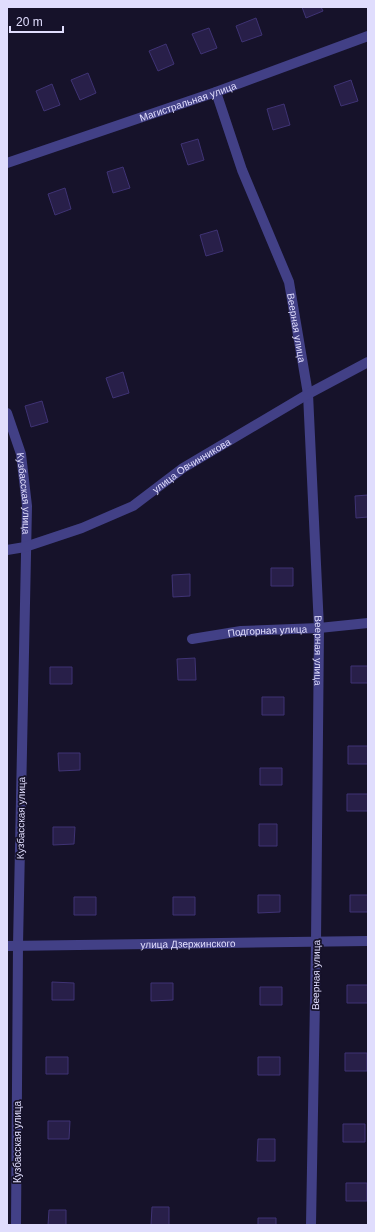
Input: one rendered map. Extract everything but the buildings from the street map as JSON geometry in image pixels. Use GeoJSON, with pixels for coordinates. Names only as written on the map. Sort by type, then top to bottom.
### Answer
{"type":"FeatureCollection","features":[{"type":"Feature","properties":{"kind":"street","name":"Магистральная улица"},"geometry":{"type":"LineString","coordinates":[[7,163],[216,92],[368,36]]}},
{"type":"Feature","properties":{"kind":"street","name":"Веерная улица"},"geometry":{"type":"LineString","coordinates":[[216,92],[242,170],[289,282],[308,394],[319,628],[316,942],[310,1225]]}},
{"type":"Feature","properties":{"kind":"street","name":"улица Овчинникова"},"geometry":{"type":"LineString","coordinates":[[7,550],[25,547],[82,528],[133,506],[184,468],[308,394],[368,362]]}},
{"type":"Feature","properties":{"kind":"street","name":"Кузбасская улица"},"geometry":{"type":"LineString","coordinates":[[7,413],[21,454],[27,506],[18,946],[16,1225]]}},
{"type":"Feature","properties":{"kind":"street","name":"Подгорная улица"},"geometry":{"type":"LineString","coordinates":[[192,639],[241,630],[319,628],[368,623]]}},
{"type":"Feature","properties":{"kind":"street","name":"улица Дзержинского"},"geometry":{"type":"LineString","coordinates":[[7,946],[368,941]]}}]}
